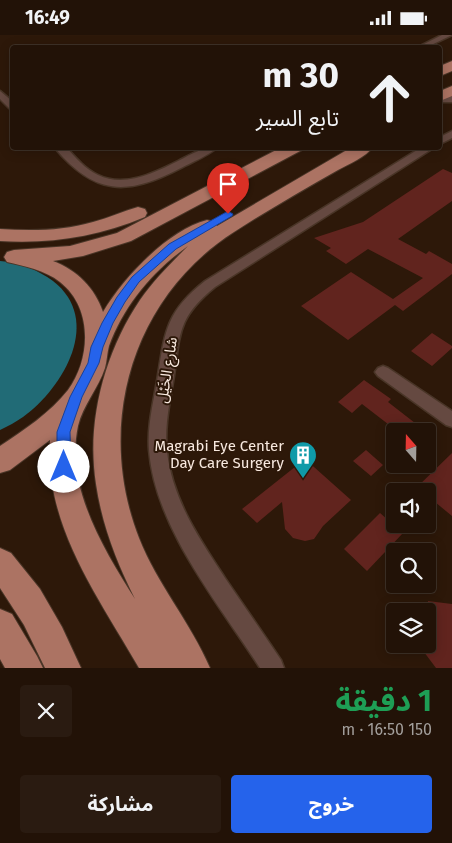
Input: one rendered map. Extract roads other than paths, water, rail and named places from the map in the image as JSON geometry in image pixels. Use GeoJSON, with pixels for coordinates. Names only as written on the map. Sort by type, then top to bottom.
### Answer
{"type":"FeatureCollection","features":[{"type":"Feature","properties":{"kind":"main road"},"geometry":{"type":"LineString","coordinates":[[0,235],[47,237],[96,229],[145,210],[245,164],[290,150]]}},
{"type":"Feature","properties":{"kind":"main road"},"geometry":{"type":"LineString","coordinates":[[7,256],[43,257],[99,247],[124,237],[291,150]]}},
{"type":"Feature","properties":{"kind":"main road"},"geometry":{"type":"LineString","coordinates":[[158,668],[90,551],[70,505],[64,467],[64,432],[76,397],[86,380],[107,323],[136,280],[173,247],[194,233],[344,150]]}},
{"type":"Feature","properties":{"kind":"main road"},"geometry":{"type":"LineString","coordinates":[[192,668],[131,557],[117,519],[109,475],[107,435],[111,398],[119,365],[145,307],[172,272],[197,249],[239,220],[360,150]]}},
{"type":"Feature","properties":{"kind":"main road"},"geometry":{"type":"LineString","coordinates":[[7,256],[44,264],[68,278],[86,296],[96,320],[97,347]]}},
{"type":"Feature","properties":{"kind":"main road"},"geometry":{"type":"LineString","coordinates":[[0,461],[43,433],[76,397]]}},
{"type":"Feature","properties":{"kind":"main road"},"geometry":{"type":"LineString","coordinates":[[0,564],[16,581],[42,621],[63,668]]}},
{"type":"Feature","properties":{"kind":"main road"},"geometry":{"type":"LineString","coordinates":[[0,626],[25,668]]}},
{"type":"Feature","properties":{"kind":"street"},"geometry":{"type":"LineString","coordinates":[[426,45],[448,35]]}},
{"type":"Feature","properties":{"kind":"street"},"geometry":{"type":"LineString","coordinates":[[0,94],[10,104]]}},
{"type":"Feature","properties":{"kind":"street"},"geometry":{"type":"LineString","coordinates":[[62,150],[91,177],[110,184],[121,185],[145,180],[207,150]]}},
{"type":"Feature","properties":{"kind":"street","name":"شارع الخَيْل"},"geometry":{"type":"LineString","coordinates":[[273,668],[184,535],[170,506],[162,477],[158,450],[159,424],[175,321],[195,295],[210,284],[425,150]]}},
{"type":"Feature","properties":{"kind":"street"},"geometry":{"type":"LineString","coordinates":[[383,372],[452,421]]}},
{"type":"Feature","properties":{"kind":"water"},"geometry":{"type":"Polygon","coordinates":[[[0,261],[28,267],[53,281],[68,297],[75,314],[76,333],[72,352],[64,371],[52,389],[23,417],[0,430],[0,261]]]}},
{"type":"Feature","properties":{"kind":"place","name":"Magrabi Eye Center Day Care Surgery"},"geometry":{"type":"Point","coordinates":[303,479]}}]}
